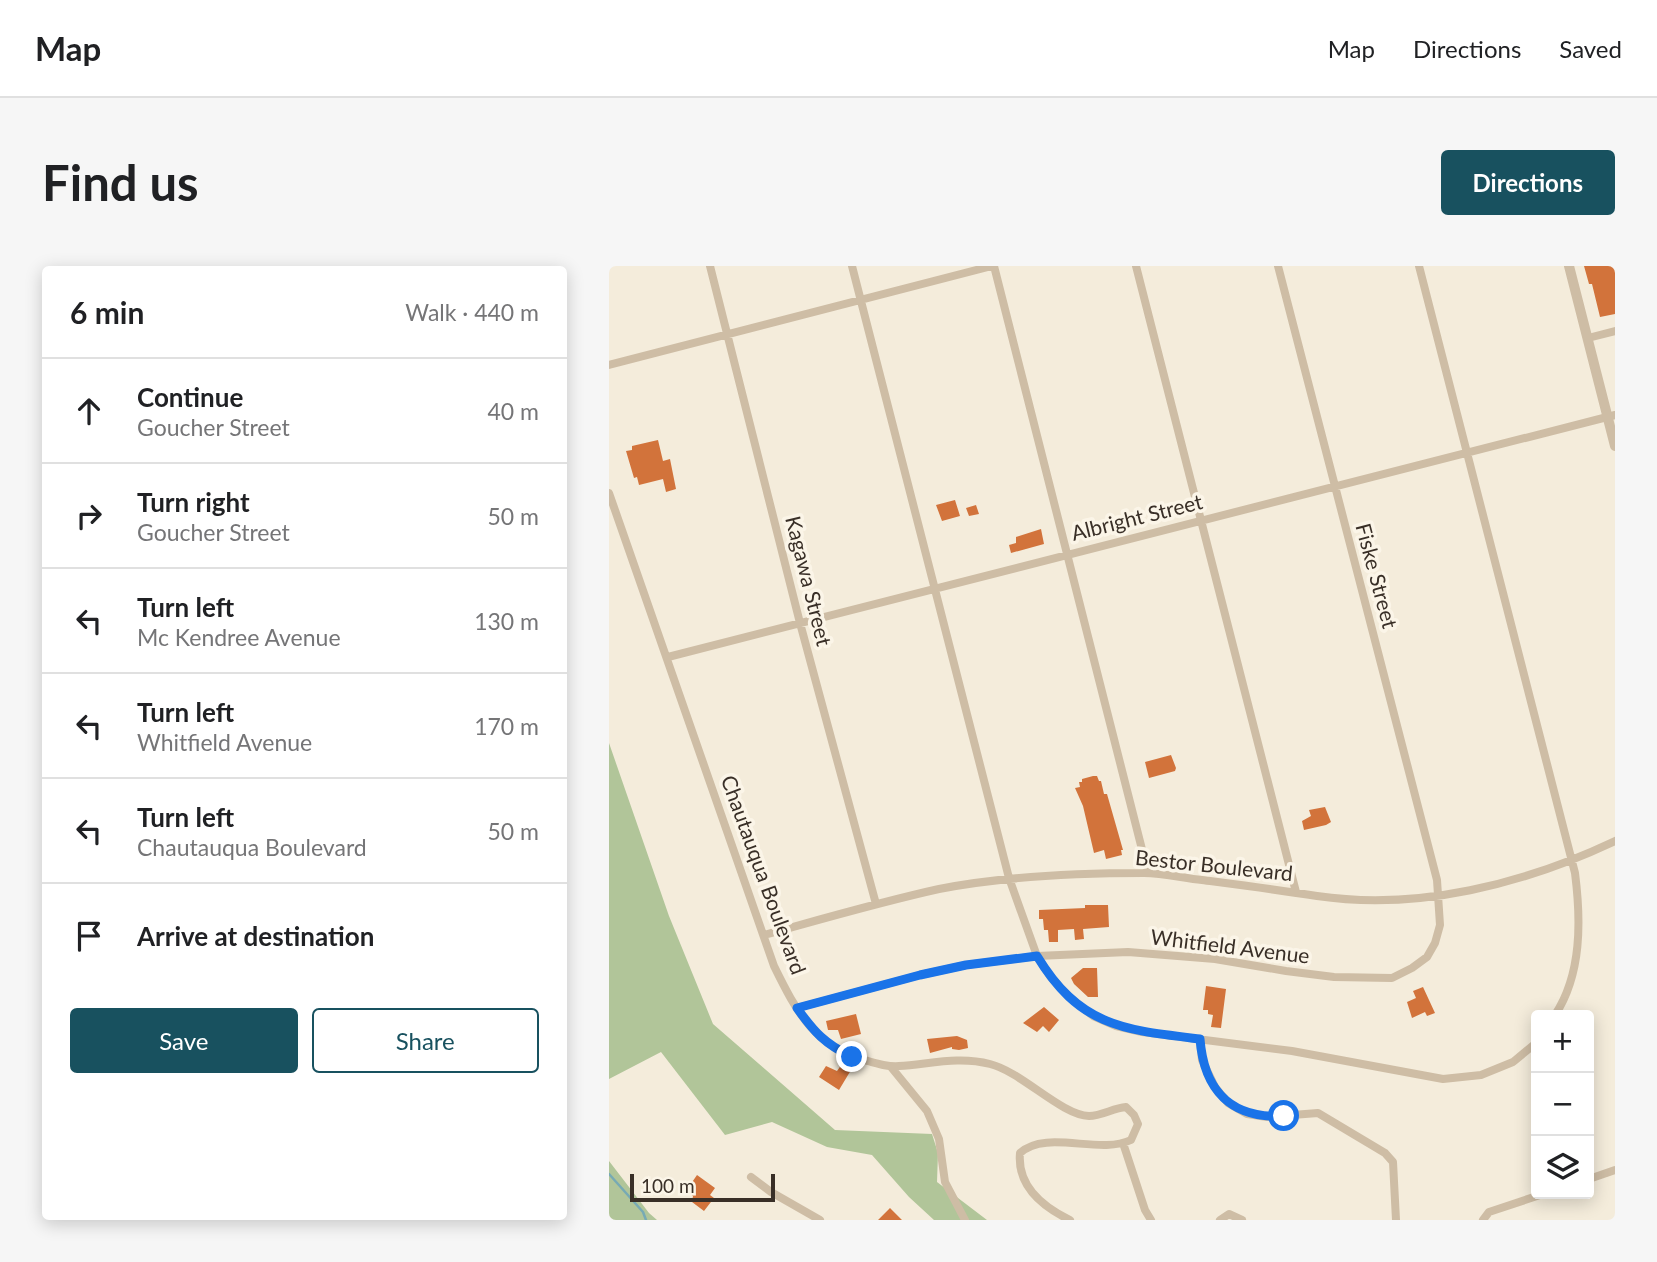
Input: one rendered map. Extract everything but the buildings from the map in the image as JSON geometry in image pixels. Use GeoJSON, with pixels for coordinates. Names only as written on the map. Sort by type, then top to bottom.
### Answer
{"type":"FeatureCollection","features":[{"type":"Feature","properties":{"kind":"street","name":"Kagawa Street"},"geometry":{"type":"LineString","coordinates":[[710,266],[800,623],[876,904]]}},
{"type":"Feature","properties":{"kind":"street"},"geometry":{"type":"LineString","coordinates":[[852,266],[1009,878],[1037,956],[1050,976],[1068,996],[1093,1016],[1116,1026],[1142,1032],[1292,1051],[1443,1079],[1481,1075],[1513,1062],[1531,1047]]}},
{"type":"Feature","properties":{"kind":"street"},"geometry":{"type":"LineString","coordinates":[[609,365],[993,266],[1148,873]]}},
{"type":"Feature","properties":{"kind":"street"},"geometry":{"type":"LineString","coordinates":[[1136,266],[1296,892]]}},
{"type":"Feature","properties":{"kind":"street","name":"Fiske Street"},"geometry":{"type":"LineString","coordinates":[[1278,266],[1440,895]]}},
{"type":"Feature","properties":{"kind":"street"},"geometry":{"type":"LineString","coordinates":[[1419,266],[1572,862],[1579,902],[1578,940],[1569,986],[1557,1010]]}},
{"type":"Feature","properties":{"kind":"street"},"geometry":{"type":"LineString","coordinates":[[1569,266],[1611,416],[1615,446]]}},
{"type":"Feature","properties":{"kind":"street"},"geometry":{"type":"LineString","coordinates":[[1588,338],[1615,331]]}},
{"type":"Feature","properties":{"kind":"street","name":"Albright Street"},"geometry":{"type":"LineString","coordinates":[[668,657],[1611,416]]}},
{"type":"Feature","properties":{"kind":"street","name":"Chautauqua Boulevard"},"geometry":{"type":"LineString","coordinates":[[609,493],[774,966],[813,1031],[830,1046],[852,1057],[891,1067],[961,1060],[992,1064],[1075,1112],[1089,1116],[1125,1107],[1134,1115],[1138,1124],[1131,1140],[1123,1143]]}},
{"type":"Feature","properties":{"kind":"street","name":"Bestor Boulevard"},"geometry":{"type":"LineString","coordinates":[[764,935],[940,889],[1009,878],[1148,873],[1356,900],[1440,895],[1504,883],[1572,862],[1615,841]]}},
{"type":"Feature","properties":{"kind":"street","name":"Whitfield Avenue"},"geometry":{"type":"LineString","coordinates":[[797,1008],[966,965],[1037,956],[1128,952],[1216,959],[1334,976],[1392,978],[1427,957],[1440,925],[1440,895]]}},
{"type":"Feature","properties":{"kind":"street"},"geometry":{"type":"LineString","coordinates":[[1200,1039],[1202,1060],[1215,1087],[1228,1102],[1247,1114],[1267,1117],[1318,1113],[1385,1153],[1393,1162],[1396,1220]]}},
{"type":"Feature","properties":{"kind":"street"},"geometry":{"type":"LineString","coordinates":[[891,1067],[927,1111],[939,1139],[945,1182],[965,1220]]}},
{"type":"Feature","properties":{"kind":"street"},"geometry":{"type":"LineString","coordinates":[[1070,1220],[1050,1209],[1025,1183],[1019,1165],[1020,1153],[1028,1146],[1041,1142],[1098,1145],[1123,1143],[1145,1210],[1151,1220]]}},
{"type":"Feature","properties":{"kind":"street"},"geometry":{"type":"LineString","coordinates":[[1594,1177],[1615,1170]]}},
{"type":"Feature","properties":{"kind":"street"},"geometry":{"type":"LineString","coordinates":[[751,1177],[771,1192],[820,1220]]}},
{"type":"Feature","properties":{"kind":"street"},"geometry":{"type":"LineString","coordinates":[[1483,1220],[1489,1212],[1531,1198]]}},
{"type":"Feature","properties":{"kind":"street"},"geometry":{"type":"LineString","coordinates":[[1220,1220],[1229,1214],[1242,1220]]}},
{"type":"Feature","properties":{"kind":"green space"},"geometry":{"type":"Polygon","coordinates":[[[609,743],[669,916],[713,1024],[835,1130],[932,1134],[938,1153],[937,1182],[987,1220],[934,1220],[909,1197],[872,1155],[827,1147],[772,1122],[725,1135],[661,1052],[609,1079],[609,743]]]}},
{"type":"Feature","properties":{"kind":"green space"},"geometry":{"type":"Polygon","coordinates":[[[609,1161],[649,1213],[657,1220],[609,1220],[609,1161]]]}},
{"type":"Feature","properties":{"kind":"waterway"},"geometry":{"type":"LineString","coordinates":[[609,1174],[643,1212],[646,1220]]}},
{"type":"Feature","properties":{"kind":"route"},"geometry":{"type":"LineString","coordinates":[[852,1057],[830,1046],[813,1031],[797,1008],[966,965],[1037,956],[1068,996],[1093,1016],[1116,1026],[1142,1032],[1200,1039],[1202,1060],[1215,1087],[1228,1102],[1247,1114],[1284,1116]]}}]}
